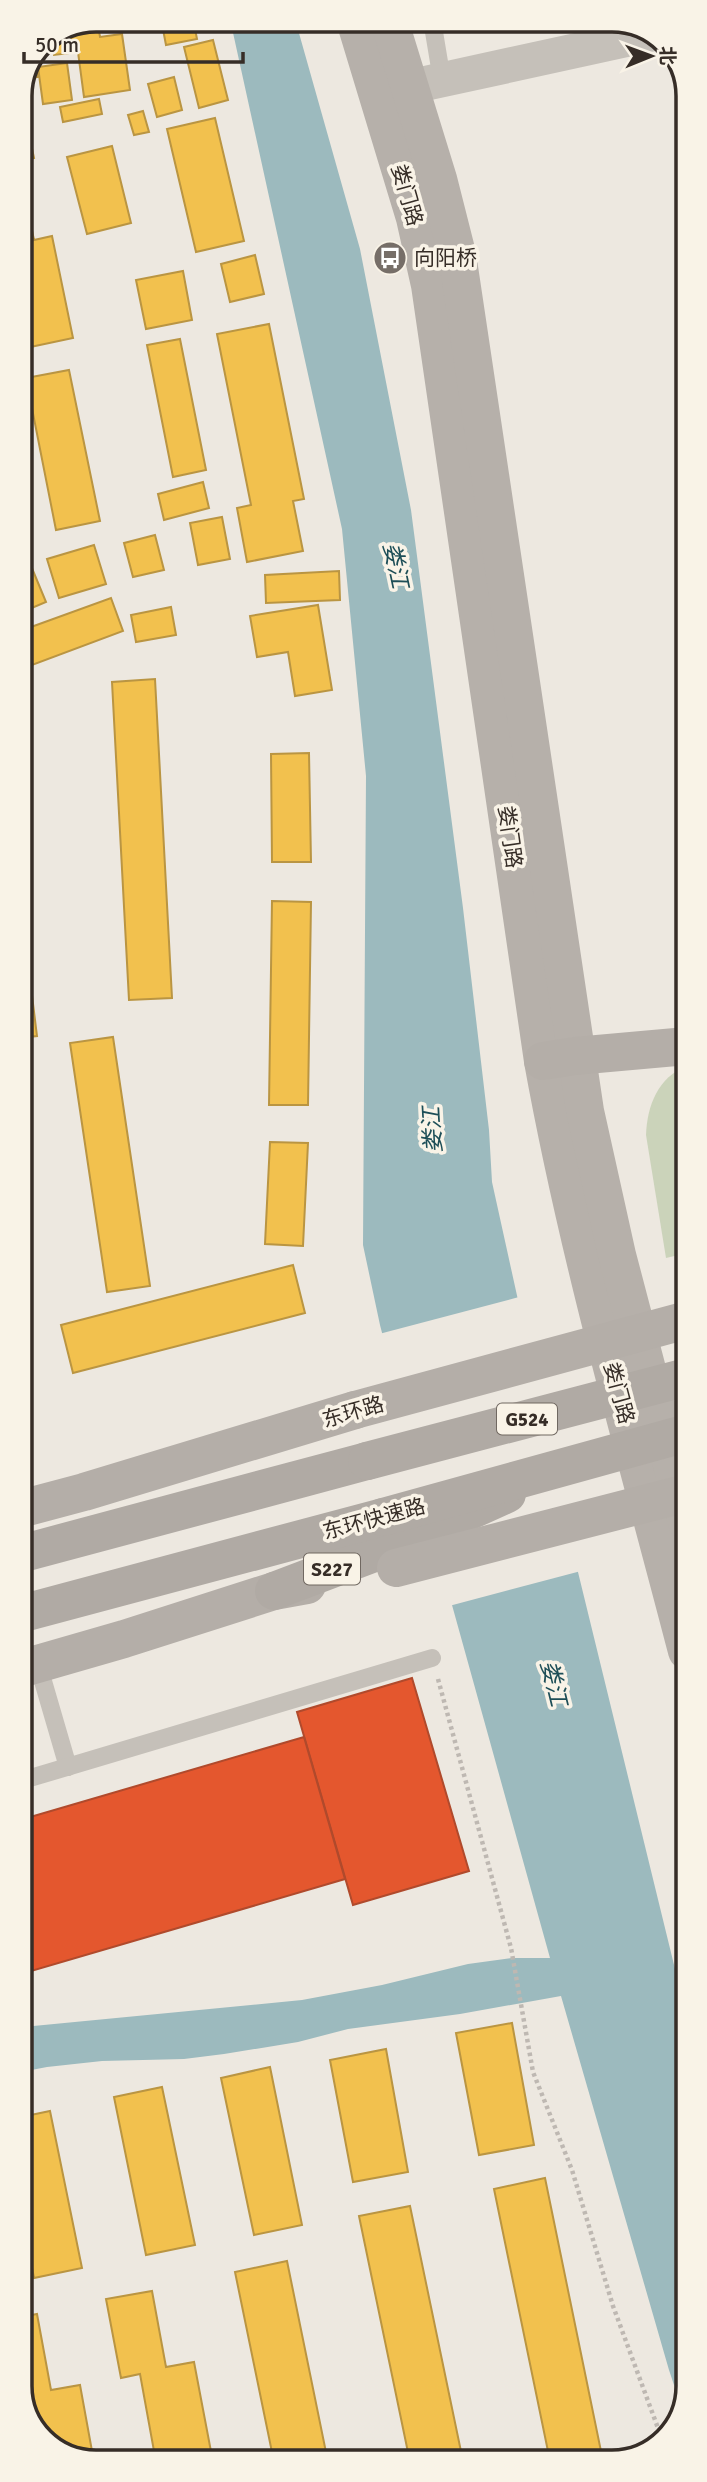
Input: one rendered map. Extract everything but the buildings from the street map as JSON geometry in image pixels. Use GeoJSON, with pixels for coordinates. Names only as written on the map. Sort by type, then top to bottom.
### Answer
{"type":"FeatureCollection","features":[{"type":"Feature","properties":{"kind":"highway","name":"G524"},"geometry":{"type":"LineString","coordinates":[[32,1551],[676,1380]]}},
{"type":"Feature","properties":{"kind":"highway","name":"东环快速路"},"geometry":{"type":"LineString","coordinates":[[32,1612],[390,1544],[576,1463],[676,1436]]}},
{"type":"Feature","properties":{"kind":"main road","name":"娄门路"},"geometry":{"type":"LineString","coordinates":[[365,32],[410,88]]}},
{"type":"Feature","properties":{"kind":"main road","name":"娄门路"},"geometry":{"type":"LineString","coordinates":[[393,32],[410,88],[415,218],[430,285],[559,1058],[577,1230],[676,1609]]}},
{"type":"Feature","properties":{"kind":"main road"},"geometry":{"type":"LineString","coordinates":[[559,1058],[676,1047]]}},
{"type":"Feature","properties":{"kind":"main road","name":"娄门路"},"geometry":{"type":"LineString","coordinates":[[559,1058],[599,1183],[676,1480]]}},
{"type":"Feature","properties":{"kind":"main road","name":"东环路"},"geometry":{"type":"LineString","coordinates":[[32,1506],[355,1410],[676,1323]]}},
{"type":"Feature","properties":{"kind":"main road"},"geometry":{"type":"LineString","coordinates":[[32,1666],[274,1591],[390,1544],[676,1495]]}},
{"type":"Feature","properties":{"kind":"street"},"geometry":{"type":"LineString","coordinates":[[410,88],[638,37]]}},
{"type":"Feature","properties":{"kind":"lane"},"geometry":{"type":"LineString","coordinates":[[410,88],[428,32]]}},
{"type":"Feature","properties":{"kind":"lane"},"geometry":{"type":"LineString","coordinates":[[32,1778],[432,1658]]}},
{"type":"Feature","properties":{"kind":"lane"},"geometry":{"type":"LineString","coordinates":[[32,1675],[68,1767]]}},
{"type":"Feature","properties":{"kind":"path"},"geometry":{"type":"LineString","coordinates":[[432,1658],[511,1948],[533,2072],[572,2170],[613,2306],[658,2429]]}},
{"type":"Feature","properties":{"kind":"green space"},"geometry":{"type":"Polygon","coordinates":[[[676,1072],[676,1256],[666,1258],[646,1135],[652,1103],[668,1077],[676,1072]]]}},
{"type":"Feature","properties":{"kind":"water","name":"娄江"},"geometry":{"type":"Polygon","coordinates":[[[233,32],[299,32],[360,249],[411,510],[463,908],[489,1130],[492,1182],[577,1568],[676,1973],[676,2390],[561,1996],[460,2014],[348,2029],[298,2042],[224,2054],[184,2059],[102,2061],[32,2070],[32,2026],[302,2000],[382,1985],[468,1964],[512,1958],[550,1958],[452,1605],[380,1325],[363,1245],[366,776],[342,529],[233,32]]]}},
{"type":"Feature","properties":{"kind":"pier"},"geometry":{"type":"Polygon","coordinates":[[[519,1297],[581,1571],[449,1606],[379,1334],[519,1297]]]}},
{"type":"Feature","properties":{"kind":"place","name":"向阳桥"},"geometry":{"type":"Point","coordinates":[390,258]}}]}
